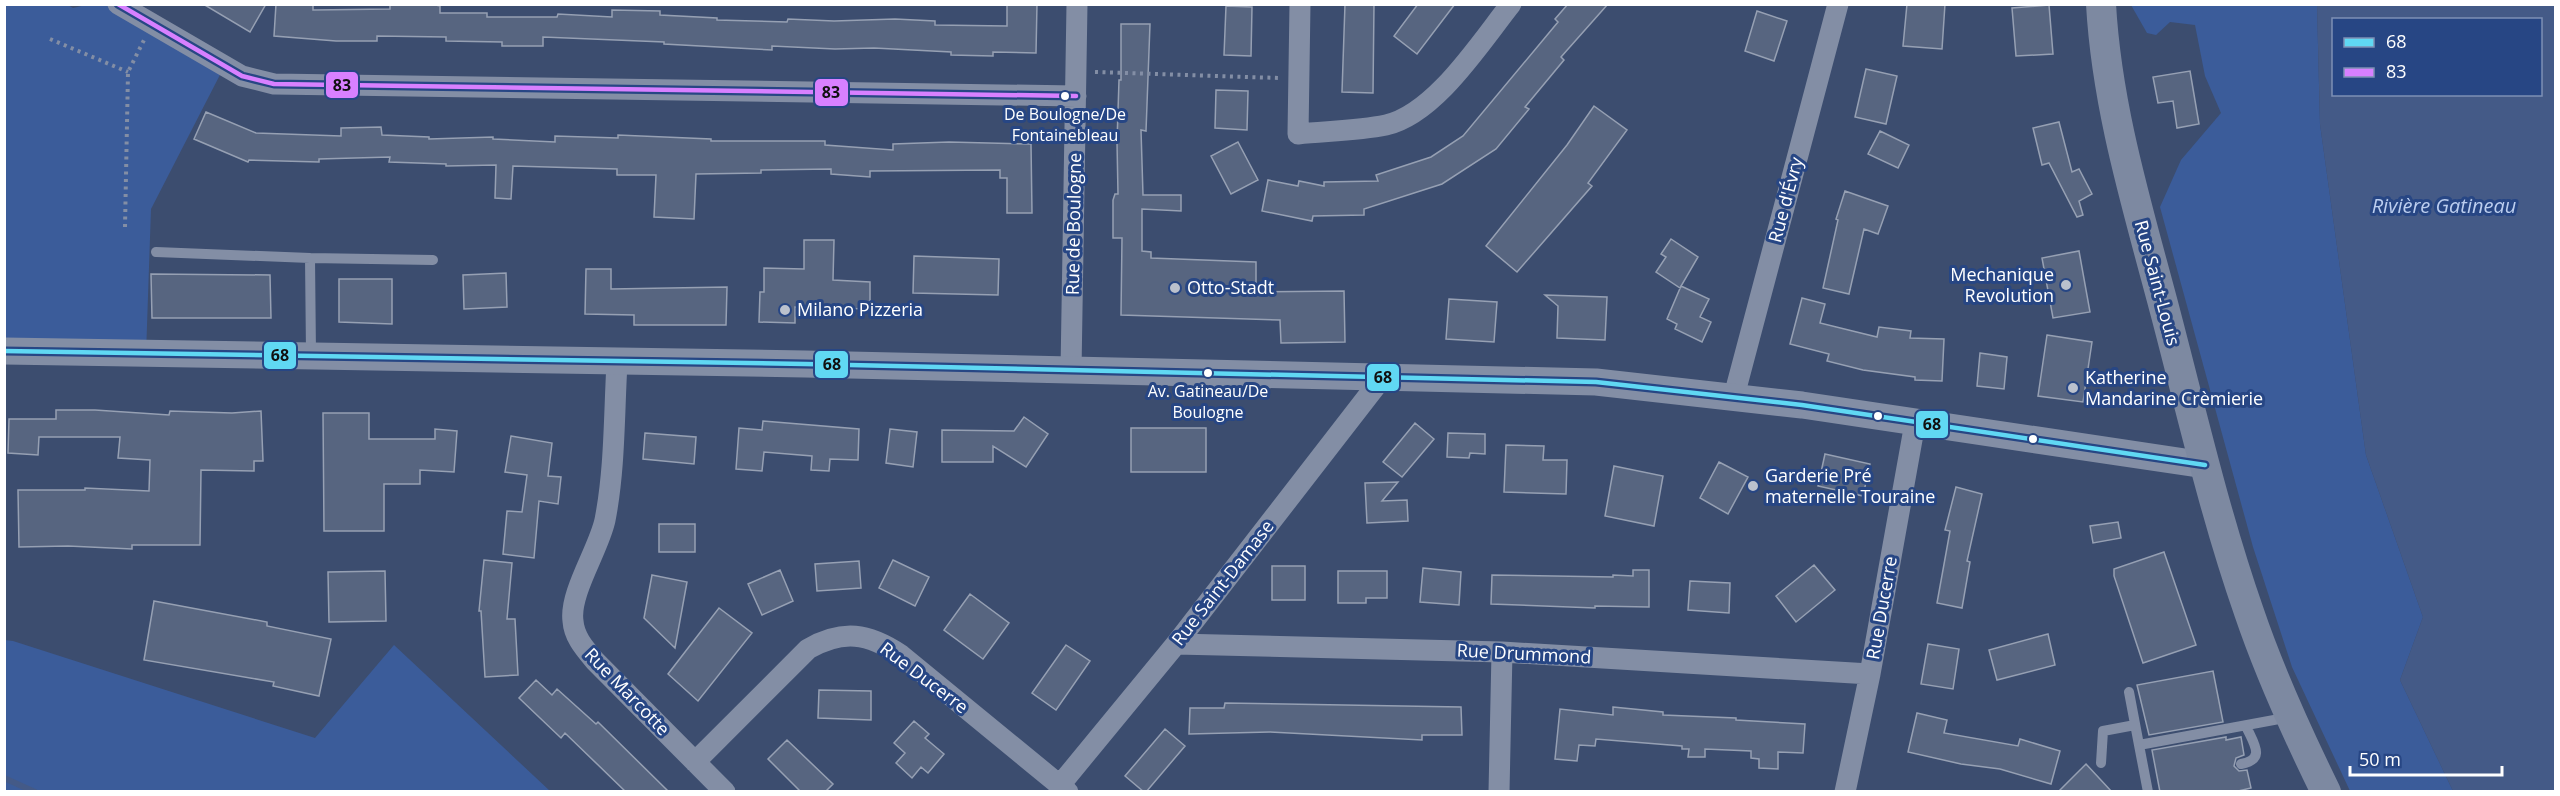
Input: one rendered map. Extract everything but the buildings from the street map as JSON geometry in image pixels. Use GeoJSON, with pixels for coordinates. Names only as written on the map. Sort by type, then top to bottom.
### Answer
{"type":"FeatureCollection","features":[{"type":"Feature","properties":{"kind":"main road","name":"Rue Saint-Louis"},"geometry":{"type":"LineString","coordinates":[[2101,4],[2103,36],[2118,134],[2205,465],[2248,610],[2290,717],[2326,792]]}},
{"type":"Feature","properties":{"kind":"street"},"geometry":{"type":"LineString","coordinates":[[118,4],[242,76],[274,84],[1076,96]]}},
{"type":"Feature","properties":{"kind":"street","name":"Rue de Boulogne"},"geometry":{"type":"LineString","coordinates":[[1071,371],[1077,4]]}},
{"type":"Feature","properties":{"kind":"street"},"geometry":{"type":"LineString","coordinates":[[1300,4],[1298,135],[1386,125],[1403,119],[1434,98],[1510,4]]}},
{"type":"Feature","properties":{"kind":"street","name":"Rue d'Évry"},"geometry":{"type":"LineString","coordinates":[[1734,396],[1838,4]]}},
{"type":"Feature","properties":{"kind":"street"},"geometry":{"type":"LineString","coordinates":[[4,351],[617,363],[805,364],[1596,382],[1734,396],[2205,465]]}},
{"type":"Feature","properties":{"kind":"street","name":"Rue Marcotte"},"geometry":{"type":"LineString","coordinates":[[617,363],[604,522],[579,589],[572,619],[582,646],[595,661],[725,792]]}},
{"type":"Feature","properties":{"kind":"street","name":"Rue Saint-Damase"},"geometry":{"type":"LineString","coordinates":[[1064,788],[1382,378]]}},
{"type":"Feature","properties":{"kind":"street","name":"Rue Ducerre"},"geometry":{"type":"LineString","coordinates":[[1845,792],[1870,674],[1915,423]]}},
{"type":"Feature","properties":{"kind":"street","name":"Rue Ducerre"},"geometry":{"type":"LineString","coordinates":[[695,762],[808,649],[842,635],[863,637],[884,644],[901,655],[1064,788]]}},
{"type":"Feature","properties":{"kind":"street","name":"Rue Drummond"},"geometry":{"type":"LineString","coordinates":[[1176,644],[1502,652],[1870,674]]}},
{"type":"Feature","properties":{"kind":"street"},"geometry":{"type":"LineString","coordinates":[[1500,792],[1502,652]]}},
{"type":"Feature","properties":{"kind":"lane"},"geometry":{"type":"LineString","coordinates":[[156,252],[433,260]]}},
{"type":"Feature","properties":{"kind":"lane"},"geometry":{"type":"LineString","coordinates":[[310,258],[311,357]]}},
{"type":"Feature","properties":{"kind":"lane"},"geometry":{"type":"LineString","coordinates":[[2128,692],[2148,792]]}},
{"type":"Feature","properties":{"kind":"lane"},"geometry":{"type":"LineString","coordinates":[[2139,745],[2290,717]]}},
{"type":"Feature","properties":{"kind":"lane"},"geometry":{"type":"LineString","coordinates":[[2101,763],[2103,731],[2135,725]]}},
{"type":"Feature","properties":{"kind":"lane"},"geometry":{"type":"LineString","coordinates":[[2241,764],[2251,762],[2256,758],[2257,750],[2246,726]]}},
{"type":"Feature","properties":{"kind":"path"},"geometry":{"type":"LineString","coordinates":[[125,227],[128,72],[151,24]]}},
{"type":"Feature","properties":{"kind":"path"},"geometry":{"type":"LineString","coordinates":[[50,39],[128,72]]}},
{"type":"Feature","properties":{"kind":"path"},"geometry":{"type":"LineString","coordinates":[[1076,71],[1299,79]]}},
{"type":"Feature","properties":{"kind":"shaded area"},"geometry":{"type":"Polygon","coordinates":[[[66,4],[73,8],[86,5],[118,5],[224,67],[151,209],[146,355],[5,351],[5,5],[66,4]]]}},
{"type":"Feature","properties":{"kind":"shaded area"},"geometry":{"type":"Polygon","coordinates":[[[2131,5],[2317,5],[2320,124],[2366,455],[2423,617],[2400,680],[2453,791],[2350,791],[2292,667],[2253,547],[2160,207],[2181,160],[2221,113],[2205,76],[2195,25],[2170,22],[2156,35],[2147,33],[2131,5]]]}},
{"type":"Feature","properties":{"kind":"shaded area"},"geometry":{"type":"Polygon","coordinates":[[[5,640],[315,738],[394,645],[550,791],[5,791],[5,640]]]}},
{"type":"Feature","properties":{"kind":"water","name":"Rivière Gatineau"},"geometry":{"type":"Polygon","coordinates":[[[2317,5],[2555,5],[2555,791],[2453,791],[2400,680],[2423,617],[2366,455],[2320,124],[2317,5]]]}},
{"type":"Feature","properties":{"kind":"waterway"},"geometry":{"type":"LineString","coordinates":[[4,778],[35,792]]}},
{"type":"Feature","properties":{"kind":"transit line","name":"83"},"geometry":{"type":"LineString","coordinates":[[118,4],[242,76],[274,84],[1076,96]]}},
{"type":"Feature","properties":{"kind":"transit line","name":"68"},"geometry":{"type":"LineString","coordinates":[[4,351],[805,364],[1596,382],[1802,405],[2205,465]]}},
{"type":"Feature","properties":{"kind":"place","name":"De Boulogne/De Fontainebleau"},"geometry":{"type":"Point","coordinates":[1065,96]}},
{"type":"Feature","properties":{"kind":"place","name":"Mechanique Revolution"},"geometry":{"type":"Point","coordinates":[2066,285]}},
{"type":"Feature","properties":{"kind":"place","name":"Otto-Stadt"},"geometry":{"type":"Point","coordinates":[1175,288]}},
{"type":"Feature","properties":{"kind":"place","name":"Milano Pizzeria"},"geometry":{"type":"Point","coordinates":[785,310]}},
{"type":"Feature","properties":{"kind":"place","name":"Av. Gatineau/De Boulogne"},"geometry":{"type":"Point","coordinates":[1208,373]}},
{"type":"Feature","properties":{"kind":"place","name":"Katherine Mandarine Crèmierie"},"geometry":{"type":"Point","coordinates":[2073,388]}},
{"type":"Feature","properties":{"kind":"place","name":"Garderie Pré maternelle Touraine"},"geometry":{"type":"Point","coordinates":[1753,486]}}]}
